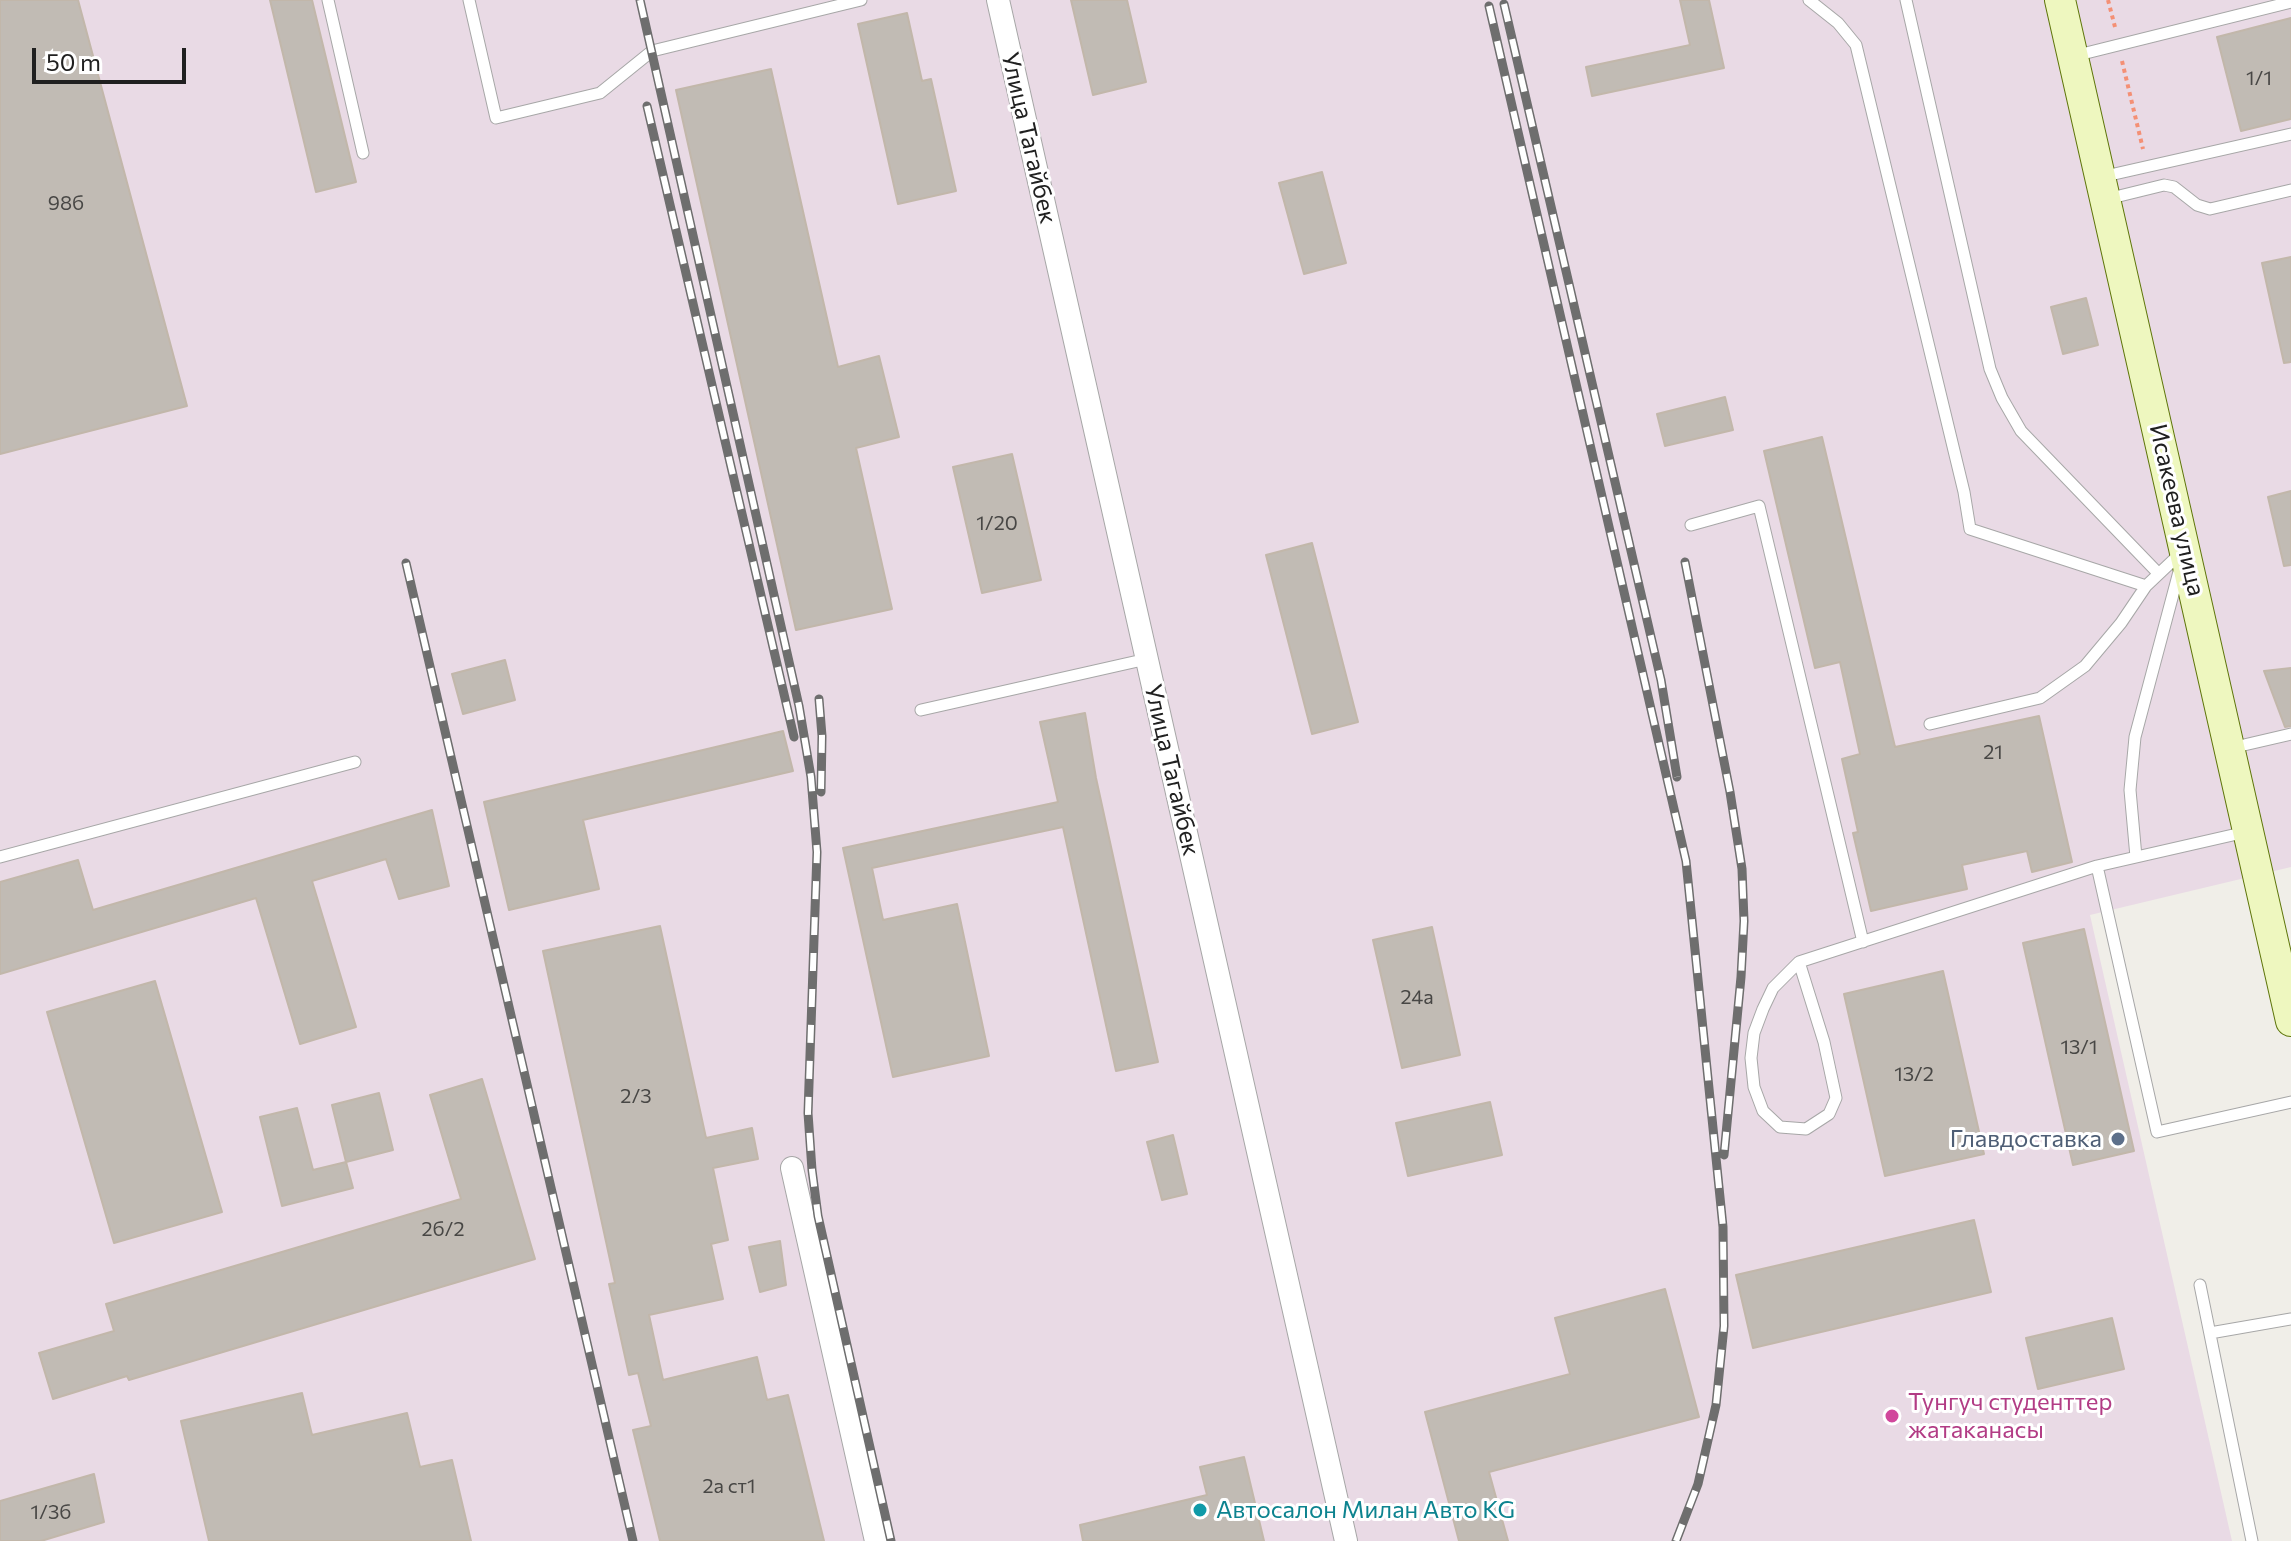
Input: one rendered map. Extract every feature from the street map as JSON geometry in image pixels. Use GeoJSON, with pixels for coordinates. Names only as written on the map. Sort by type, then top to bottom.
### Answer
{"type":"FeatureCollection","features":[{"type":"Feature","properties":{"kind":"street","name":"Улица Тагайбек"},"geometry":{"type":"LineString","coordinates":[[998,0],[1346,1541]]}},
{"type":"Feature","properties":{"kind":"street","name":"Исакеева улица"},"geometry":{"type":"LineString","coordinates":[[2060,0],[2291,1017]]}},
{"type":"Feature","properties":{"kind":"street"},"geometry":{"type":"LineString","coordinates":[[792,1168],[876,1541]]}},
{"type":"Feature","properties":{"kind":"lane"},"geometry":{"type":"LineString","coordinates":[[328,0],[363,153]]}},
{"type":"Feature","properties":{"kind":"lane"},"geometry":{"type":"LineString","coordinates":[[469,0],[496,118],[600,93],[652,51],[861,0]]}},
{"type":"Feature","properties":{"kind":"lane"},"geometry":{"type":"LineString","coordinates":[[1809,0],[1838,23],[1856,45],[1960,476],[1970,529],[2146,586]]}},
{"type":"Feature","properties":{"kind":"lane"},"geometry":{"type":"LineString","coordinates":[[1906,0],[1990,369],[2002,398],[2021,431],[2158,573]]}},
{"type":"Feature","properties":{"kind":"lane"},"geometry":{"type":"LineString","coordinates":[[2073,56],[2291,2]]}},
{"type":"Feature","properties":{"kind":"lane"},"geometry":{"type":"LineString","coordinates":[[2103,188],[2291,134]]}},
{"type":"Feature","properties":{"kind":"lane"},"geometry":{"type":"LineString","coordinates":[[2103,188],[2164,185],[2174,187],[2197,205],[2210,209],[2291,190]]}},
{"type":"Feature","properties":{"kind":"lane"},"geometry":{"type":"LineString","coordinates":[[1691,525],[1759,506],[1863,942]]}},
{"type":"Feature","properties":{"kind":"lane"},"geometry":{"type":"LineString","coordinates":[[1930,724],[2040,698],[2085,666],[2121,623],[2146,586],[2185,548]]}},
{"type":"Feature","properties":{"kind":"lane"},"geometry":{"type":"LineString","coordinates":[[2136,857],[2130,790],[2135,737],[2185,548]]}},
{"type":"Feature","properties":{"kind":"lane"},"geometry":{"type":"LineString","coordinates":[[921,710],[1147,659]]}},
{"type":"Feature","properties":{"kind":"lane"},"geometry":{"type":"LineString","coordinates":[[2231,748],[2291,734]]}},
{"type":"Feature","properties":{"kind":"lane"},"geometry":{"type":"LineString","coordinates":[[0,857],[355,762]]}},
{"type":"Feature","properties":{"kind":"lane"},"geometry":{"type":"LineString","coordinates":[[1799,962],[1824,1042],[1836,1098],[1829,1114],[1806,1129],[1780,1127],[1763,1111],[1754,1087],[1751,1058],[1754,1033],[1773,988],[1799,962],[2097,866],[2249,832]]}},
{"type":"Feature","properties":{"kind":"lane"},"geometry":{"type":"LineString","coordinates":[[2097,866],[2157,1132],[2291,1102]]}},
{"type":"Feature","properties":{"kind":"lane"},"geometry":{"type":"LineString","coordinates":[[2200,1285],[2252,1541]]}},
{"type":"Feature","properties":{"kind":"lane"},"geometry":{"type":"LineString","coordinates":[[2210,1333],[2291,1319]]}},
{"type":"Feature","properties":{"kind":"path"},"geometry":{"type":"LineString","coordinates":[[2108,0],[2115,27]]}},
{"type":"Feature","properties":{"kind":"path"},"geometry":{"type":"LineString","coordinates":[[2122,61],[2143,149]]}},
{"type":"Feature","properties":{"kind":"shaded area"},"geometry":{"type":"Polygon","coordinates":[[[0,0],[2291,0],[2291,867],[2090,915],[2232,1541],[0,1541],[0,0]]]}},
{"type":"Feature","properties":{"kind":"building"},"geometry":{"type":"Polygon","coordinates":[[[0,0],[78,0],[187,406],[0,454],[0,0]]]}},
{"type":"Feature","properties":{"kind":"building"},"geometry":{"type":"Polygon","coordinates":[[[270,0],[312,0],[356,182],[316,192],[270,0]]]}},
{"type":"Feature","properties":{"kind":"building"},"geometry":{"type":"Polygon","coordinates":[[[1071,0],[1127,0],[1146,82],[1093,95],[1071,0]]]}},
{"type":"Feature","properties":{"kind":"building"},"geometry":{"type":"Polygon","coordinates":[[[1680,0],[1709,0],[1724,68],[1592,96],[1586,67],[1690,45],[1680,0]]]}},
{"type":"Feature","properties":{"kind":"building"},"geometry":{"type":"Polygon","coordinates":[[[907,13],[922,81],[931,79],[956,191],[898,204],[858,24],[907,13]]]}},
{"type":"Feature","properties":{"kind":"building"},"geometry":{"type":"Polygon","coordinates":[[[2291,18],[2291,119],[2241,131],[2217,37],[2291,18]]]}},
{"type":"Feature","properties":{"kind":"building"},"geometry":{"type":"Polygon","coordinates":[[[771,69],[838,367],[879,356],[899,437],[856,448],[892,609],[796,630],[676,90],[771,69]]]}},
{"type":"Feature","properties":{"kind":"building"},"geometry":{"type":"Polygon","coordinates":[[[1322,172],[1346,263],[1304,274],[1279,183],[1322,172]]]}},
{"type":"Feature","properties":{"kind":"building"},"geometry":{"type":"Polygon","coordinates":[[[2291,257],[2291,362],[2284,363],[2262,263],[2291,257]]]}},
{"type":"Feature","properties":{"kind":"building"},"geometry":{"type":"Polygon","coordinates":[[[2086,298],[2098,345],[2063,354],[2051,307],[2086,298]]]}},
{"type":"Feature","properties":{"kind":"building"},"geometry":{"type":"Polygon","coordinates":[[[1725,397],[1733,430],[1665,446],[1657,414],[1725,397]]]}},
{"type":"Feature","properties":{"kind":"building"},"geometry":{"type":"Polygon","coordinates":[[[1822,437],[1895,747],[2039,716],[2072,862],[2032,872],[2027,851],[1962,865],[1967,889],[1871,911],[1853,833],[1858,832],[1842,759],[1860,754],[1840,662],[1815,668],[1764,451],[1822,437]]]}},
{"type":"Feature","properties":{"kind":"building"},"geometry":{"type":"Polygon","coordinates":[[[1012,454],[1041,580],[982,593],[953,467],[1012,454]]]}},
{"type":"Feature","properties":{"kind":"building"},"geometry":{"type":"Polygon","coordinates":[[[2291,491],[2291,565],[2284,566],[2268,497],[2291,491]]]}},
{"type":"Feature","properties":{"kind":"building"},"geometry":{"type":"Polygon","coordinates":[[[1312,543],[1358,722],[1312,734],[1266,555],[1312,543]]]}},
{"type":"Feature","properties":{"kind":"building"},"geometry":{"type":"Polygon","coordinates":[[[505,660],[515,700],[463,714],[452,674],[505,660]]]}},
{"type":"Feature","properties":{"kind":"building"},"geometry":{"type":"Polygon","coordinates":[[[2291,668],[2291,726],[2285,727],[2264,671],[2291,668]]]}},
{"type":"Feature","properties":{"kind":"building"},"geometry":{"type":"Polygon","coordinates":[[[1085,713],[1096,778],[1158,1062],[1116,1071],[1063,827],[872,868],[883,920],[957,904],[989,1056],[893,1077],[843,848],[1058,802],[1040,722],[1085,713]]]}},
{"type":"Feature","properties":{"kind":"building"},"geometry":{"type":"Polygon","coordinates":[[[783,731],[793,771],[583,820],[599,889],[509,910],[484,802],[783,731]]]}},
{"type":"Feature","properties":{"kind":"building"},"geometry":{"type":"Polygon","coordinates":[[[432,810],[449,886],[399,899],[386,859],[312,881],[356,1027],[300,1044],[256,898],[0,974],[0,882],[78,860],[93,910],[432,810]]]}},
{"type":"Feature","properties":{"kind":"building"},"geometry":{"type":"Polygon","coordinates":[[[660,926],[706,1138],[752,1128],[758,1159],[713,1168],[728,1240],[711,1244],[723,1299],[649,1315],[663,1380],[757,1357],[767,1400],[788,1395],[824,1541],[660,1541],[633,1430],[651,1426],[638,1373],[629,1375],[609,1284],[615,1283],[543,951],[660,926]]]}},
{"type":"Feature","properties":{"kind":"building"},"geometry":{"type":"Polygon","coordinates":[[[1432,927],[1460,1055],[1402,1068],[1373,940],[1432,927]]]}},
{"type":"Feature","properties":{"kind":"building"},"geometry":{"type":"Polygon","coordinates":[[[2084,929],[2134,1151],[2073,1165],[2023,943],[2084,929]]]}},
{"type":"Feature","properties":{"kind":"building"},"geometry":{"type":"Polygon","coordinates":[[[1943,971],[1984,1154],[1885,1176],[1844,994],[1943,971]]]}},
{"type":"Feature","properties":{"kind":"building"},"geometry":{"type":"Polygon","coordinates":[[[155,981],[222,1212],[114,1243],[47,1012],[155,981]]]}},
{"type":"Feature","properties":{"kind":"building"},"geometry":{"type":"Polygon","coordinates":[[[482,1079],[535,1259],[129,1380],[127,1376],[53,1399],[39,1353],[114,1331],[106,1304],[461,1199],[430,1095],[482,1079]]]}},
{"type":"Feature","properties":{"kind":"building"},"geometry":{"type":"Polygon","coordinates":[[[379,1093],[393,1150],[346,1162],[332,1105],[379,1093]]]}},
{"type":"Feature","properties":{"kind":"building"},"geometry":{"type":"Polygon","coordinates":[[[1490,1102],[1502,1155],[1408,1176],[1396,1123],[1490,1102]]]}},
{"type":"Feature","properties":{"kind":"building"},"geometry":{"type":"Polygon","coordinates":[[[297,1108],[313,1170],[346,1162],[353,1188],[282,1206],[260,1117],[297,1108]]]}},
{"type":"Feature","properties":{"kind":"building"},"geometry":{"type":"Polygon","coordinates":[[[1173,1135],[1187,1194],[1162,1200],[1147,1142],[1173,1135]]]}},
{"type":"Feature","properties":{"kind":"building"},"geometry":{"type":"Polygon","coordinates":[[[1974,1220],[1991,1292],[1753,1348],[1736,1275],[1974,1220]]]}},
{"type":"Feature","properties":{"kind":"building"},"geometry":{"type":"Polygon","coordinates":[[[780,1241],[786,1285],[760,1292],[749,1247],[780,1241]]]}},
{"type":"Feature","properties":{"kind":"building"},"geometry":{"type":"Polygon","coordinates":[[[1665,1289],[1699,1417],[1489,1472],[1508,1541],[1459,1541],[1425,1412],[1570,1374],[1555,1318],[1665,1289]]]}},
{"type":"Feature","properties":{"kind":"building"},"geometry":{"type":"Polygon","coordinates":[[[2112,1318],[2124,1369],[2038,1389],[2026,1338],[2112,1318]]]}},
{"type":"Feature","properties":{"kind":"building"},"geometry":{"type":"Polygon","coordinates":[[[302,1393],[312,1435],[407,1413],[420,1467],[452,1460],[471,1541],[209,1541],[181,1421],[302,1393]]]}},
{"type":"Feature","properties":{"kind":"building","name":"Автосалон Милан Авто KG"},"geometry":{"type":"Polygon","coordinates":[[[1244,1457],[1264,1541],[1083,1541],[1080,1525],[1207,1495],[1200,1467],[1244,1457]]]}},
{"type":"Feature","properties":{"kind":"building"},"geometry":{"type":"Polygon","coordinates":[[[94,1474],[104,1522],[41,1541],[0,1541],[0,1501],[94,1474]]]}},
{"type":"Feature","properties":{"kind":"railway"},"geometry":{"type":"LineString","coordinates":[[640,0],[799,706],[811,777],[817,852],[808,1113],[812,1170],[818,1216],[891,1541]]}},
{"type":"Feature","properties":{"kind":"railway"},"geometry":{"type":"LineString","coordinates":[[1504,4],[1661,680],[1677,777]]}},
{"type":"Feature","properties":{"kind":"railway"},"geometry":{"type":"LineString","coordinates":[[1489,6],[1686,861],[1723,1227],[1724,1326],[1716,1405],[1698,1484],[1676,1541]]}},
{"type":"Feature","properties":{"kind":"railway"},"geometry":{"type":"LineString","coordinates":[[647,106],[794,737]]}},
{"type":"Feature","properties":{"kind":"railway"},"geometry":{"type":"LineString","coordinates":[[1685,562],[1742,869],[1744,921],[1741,977],[1724,1155]]}},
{"type":"Feature","properties":{"kind":"railway"},"geometry":{"type":"LineString","coordinates":[[406,563],[633,1541]]}},
{"type":"Feature","properties":{"kind":"railway"},"geometry":{"type":"LineString","coordinates":[[819,699],[821,792]]}},
{"type":"Feature","properties":{"kind":"place","name":"Главдоставка"},"geometry":{"type":"Point","coordinates":[2118,1139]}},
{"type":"Feature","properties":{"kind":"place","name":"Тунгуч студенттер жатаканасы"},"geometry":{"type":"Point","coordinates":[1892,1416]}},
{"type":"Feature","properties":{"kind":"place","name":"Автосалон Милан Авто KG"},"geometry":{"type":"Point","coordinates":[1200,1510]}}]}
